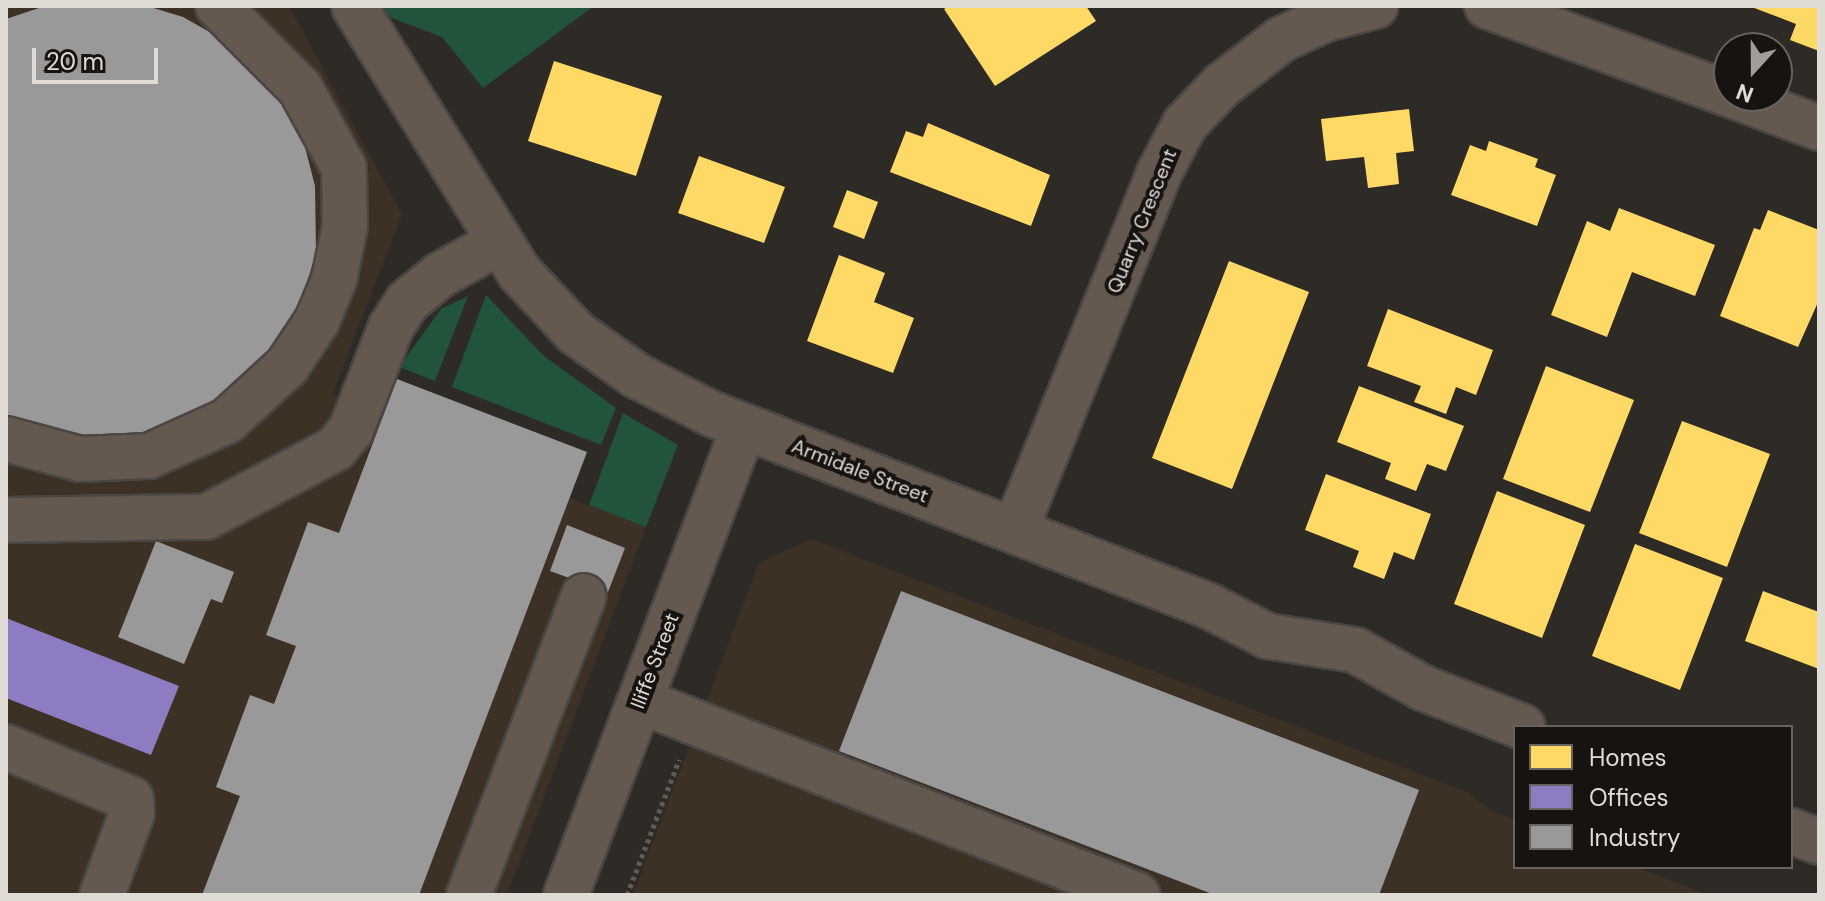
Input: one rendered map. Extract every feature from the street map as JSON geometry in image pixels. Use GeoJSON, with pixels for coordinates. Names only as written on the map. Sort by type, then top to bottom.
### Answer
{"type":"FeatureCollection","features":[{"type":"Feature","properties":{"kind":"street"},"geometry":{"type":"LineString","coordinates":[[6,439],[80,459],[149,456],[227,421],[287,366],[317,321],[334,280],[345,226],[344,168],[300,88],[218,6]]}},
{"type":"Feature","properties":{"kind":"street","name":"Armidale Street"},"geometry":{"type":"LineString","coordinates":[[354,6],[498,243],[542,300],[605,355],[673,395],[744,427],[1209,606],[1267,636],[1355,650],[1423,688],[1518,725]]}},
{"type":"Feature","properties":{"kind":"street","name":"Quarry Crescent"},"geometry":{"type":"LineString","coordinates":[[1015,530],[1159,173],[1185,124],[1222,85],[1282,39],[1325,19],[1375,6]]}},
{"type":"Feature","properties":{"kind":"street"},"geometry":{"type":"LineString","coordinates":[[1487,6],[1713,88]]}},
{"type":"Feature","properties":{"kind":"street"},"geometry":{"type":"LineString","coordinates":[[1776,112],[1819,128]]}},
{"type":"Feature","properties":{"kind":"street"},"geometry":{"type":"LineString","coordinates":[[6,520],[206,517],[335,449],[351,430],[391,327],[407,302],[440,275],[498,243]]}},
{"type":"Feature","properties":{"kind":"street","name":"Iliffe Street"},"geometry":{"type":"LineString","coordinates":[[566,895],[744,427]]}},
{"type":"Feature","properties":{"kind":"street"},"geometry":{"type":"LineString","coordinates":[[469,895],[584,596]]}},
{"type":"Feature","properties":{"kind":"street"},"geometry":{"type":"LineString","coordinates":[[640,701],[1137,895]]}},
{"type":"Feature","properties":{"kind":"street"},"geometry":{"type":"LineString","coordinates":[[6,747],[131,799],[132,813],[102,895]]}},
{"type":"Feature","properties":{"kind":"street"},"geometry":{"type":"LineString","coordinates":[[1793,832],[1819,842]]}},
{"type":"Feature","properties":{"kind":"path"},"geometry":{"type":"LineString","coordinates":[[627,895],[693,721]]}},
{"type":"Feature","properties":{"kind":"shaded area"},"geometry":{"type":"Polygon","coordinates":[[[6,6],[289,6],[402,214],[332,395],[384,416],[397,379],[587,452],[570,498],[646,527],[507,895],[6,895],[6,6]]]}},
{"type":"Feature","properties":{"kind":"shaded area"},"geometry":{"type":"Polygon","coordinates":[[[811,539],[1469,793],[1492,811],[1513,819],[1513,869],[1641,869],[1708,895],[633,895],[759,563],[811,539]]]}},
{"type":"Feature","properties":{"kind":"green space"},"geometry":{"type":"Polygon","coordinates":[[[378,6],[594,6],[483,88],[442,37],[384,15],[378,6]]]}},
{"type":"Feature","properties":{"kind":"green space"},"geometry":{"type":"Polygon","coordinates":[[[486,295],[544,356],[616,408],[601,445],[452,387],[486,295]]]}},
{"type":"Feature","properties":{"kind":"green space"},"geometry":{"type":"Polygon","coordinates":[[[468,296],[435,381],[399,367],[441,309],[468,296]]]}},
{"type":"Feature","properties":{"kind":"green space"},"geometry":{"type":"Polygon","coordinates":[[[623,413],[678,445],[646,527],[589,505],[623,413]]]}},
{"type":"Feature","properties":{"kind":"building: Homes"},"geometry":{"type":"Polygon","coordinates":[[[949,6],[1086,6],[1096,21],[995,86],[944,9],[949,6]]]}},
{"type":"Feature","properties":{"kind":"building: Homes"},"geometry":{"type":"Polygon","coordinates":[[[1749,6],[1819,6],[1819,51],[1793,41],[1796,24],[1749,6]]]}},
{"type":"Feature","properties":{"kind":"building: Homes"},"geometry":{"type":"Polygon","coordinates":[[[554,61],[662,96],[636,176],[528,141],[554,61]]]}},
{"type":"Feature","properties":{"kind":"building: Homes"},"geometry":{"type":"Polygon","coordinates":[[[1409,109],[1414,151],[1396,153],[1399,184],[1368,188],[1364,157],[1326,161],[1321,119],[1409,109]]]}},
{"type":"Feature","properties":{"kind":"building: Homes"},"geometry":{"type":"Polygon","coordinates":[[[928,123],[1050,175],[1031,226],[890,172],[906,131],[923,137],[928,123]]]}},
{"type":"Feature","properties":{"kind":"building: Homes"},"geometry":{"type":"Polygon","coordinates":[[[1489,141],[1538,159],[1535,167],[1556,175],[1537,226],[1451,195],[1470,145],[1486,151],[1489,141]]]}},
{"type":"Feature","properties":{"kind":"building: Homes"},"geometry":{"type":"Polygon","coordinates":[[[699,156],[785,187],[764,243],[678,213],[699,156]]]}},
{"type":"Feature","properties":{"kind":"building: Homes"},"geometry":{"type":"Polygon","coordinates":[[[847,190],[878,202],[864,239],[833,227],[847,190]]]}},
{"type":"Feature","properties":{"kind":"building: Homes"},"geometry":{"type":"Polygon","coordinates":[[[1619,208],[1715,245],[1695,296],[1632,272],[1607,337],[1551,315],[1587,221],[1610,231],[1619,208]]]}},
{"type":"Feature","properties":{"kind":"building: Homes"},"geometry":{"type":"Polygon","coordinates":[[[1768,210],[1819,230],[1819,300],[1798,347],[1720,316],[1754,228],[1760,230],[1768,210]]]}},
{"type":"Feature","properties":{"kind":"building: Homes"},"geometry":{"type":"Polygon","coordinates":[[[839,255],[885,273],[874,302],[914,318],[893,373],[807,341],[839,255]]]}},
{"type":"Feature","properties":{"kind":"building: Homes"},"geometry":{"type":"Polygon","coordinates":[[[1229,261],[1309,292],[1232,489],[1152,458],[1229,261]]]}},
{"type":"Feature","properties":{"kind":"building: Homes"},"geometry":{"type":"Polygon","coordinates":[[[1388,309],[1493,350],[1476,395],[1456,387],[1446,414],[1414,402],[1421,386],[1367,366],[1388,309]]]}},
{"type":"Feature","properties":{"kind":"building: Homes"},"geometry":{"type":"Polygon","coordinates":[[[1546,366],[1634,400],[1590,512],[1503,479],[1546,366]]]}},
{"type":"Feature","properties":{"kind":"building: Homes"},"geometry":{"type":"Polygon","coordinates":[[[1359,386],[1464,426],[1446,471],[1427,464],[1416,491],[1385,479],[1391,463],[1337,442],[1359,386]]]}},
{"type":"Feature","properties":{"kind":"building: Homes"},"geometry":{"type":"Polygon","coordinates":[[[1682,421],[1770,454],[1727,567],[1639,533],[1682,421]]]}},
{"type":"Feature","properties":{"kind":"building: Homes"},"geometry":{"type":"Polygon","coordinates":[[[1326,474],[1431,514],[1414,560],[1394,552],[1384,579],[1353,567],[1359,551],[1305,530],[1326,474]]]}},
{"type":"Feature","properties":{"kind":"building: Homes"},"geometry":{"type":"Polygon","coordinates":[[[1497,491],[1585,525],[1542,638],[1454,604],[1497,491]]]}},
{"type":"Feature","properties":{"kind":"building: Homes"},"geometry":{"type":"Polygon","coordinates":[[[1635,544],[1723,578],[1680,690],[1592,656],[1635,544]]]}},
{"type":"Feature","properties":{"kind":"building: Homes"},"geometry":{"type":"Polygon","coordinates":[[[1763,591],[1819,612],[1819,669],[1745,641],[1763,591]]]}},
{"type":"Feature","properties":{"kind":"building: Offices"},"geometry":{"type":"Polygon","coordinates":[[[6,618],[179,686],[151,755],[6,698],[6,618]]]}},
{"type":"Feature","properties":{"kind":"building: Industry"},"geometry":{"type":"Polygon","coordinates":[[[45,6],[147,6],[183,17],[222,39],[256,68],[284,104],[304,143],[315,186],[316,253],[296,318],[258,373],[205,414],[142,437],[74,440],[6,421],[6,19],[45,6]]]}},
{"type":"Feature","properties":{"kind":"building: Industry"},"geometry":{"type":"Polygon","coordinates":[[[397,379],[587,452],[419,895],[202,895],[240,796],[216,787],[250,695],[274,704],[296,646],[266,635],[308,522],[339,533],[397,379]]]}},
{"type":"Feature","properties":{"kind":"building: Industry"},"geometry":{"type":"Polygon","coordinates":[[[567,525],[625,548],[608,592],[550,571],[567,525]]]}},
{"type":"Feature","properties":{"kind":"building: Industry"},"geometry":{"type":"Polygon","coordinates":[[[156,541],[234,572],[222,603],[211,599],[184,664],[118,637],[156,541]]]}},
{"type":"Feature","properties":{"kind":"building: Industry"},"geometry":{"type":"Polygon","coordinates":[[[901,591],[1419,790],[1379,895],[1215,895],[839,751],[901,591]]]}}]}
